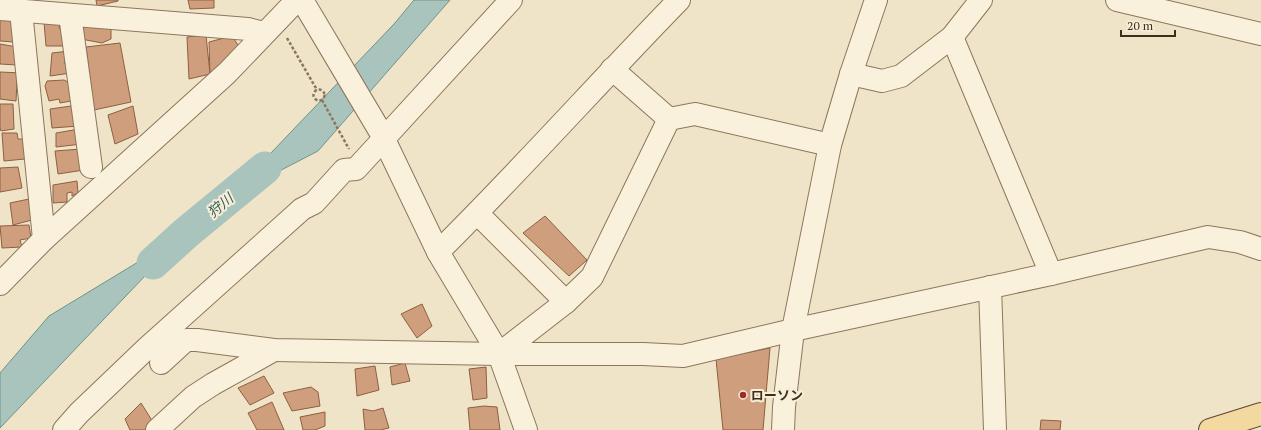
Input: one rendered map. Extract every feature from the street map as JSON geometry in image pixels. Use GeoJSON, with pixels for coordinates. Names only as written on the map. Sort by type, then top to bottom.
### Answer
{"type":"FeatureCollection","features":[{"type":"Feature","properties":{"kind":"main road"},"geometry":{"type":"LineString","coordinates":[[1210,430],[1261,414]]}},
{"type":"Feature","properties":{"kind":"street"},"geometry":{"type":"LineString","coordinates":[[64,430],[79,413],[147,348],[302,209],[314,203],[344,170],[356,169],[382,136],[510,0]]}},
{"type":"Feature","properties":{"kind":"street"},"geometry":{"type":"LineString","coordinates":[[438,252],[477,213],[679,0]]}},
{"type":"Feature","properties":{"kind":"street"},"geometry":{"type":"LineString","coordinates":[[784,430],[784,407],[794,330],[830,145],[851,74],[876,0]]}},
{"type":"Feature","properties":{"kind":"street"},"geometry":{"type":"LineString","coordinates":[[851,74],[882,81],[901,76],[952,37],[981,0]]}},
{"type":"Feature","properties":{"kind":"street"},"geometry":{"type":"LineString","coordinates":[[1117,0],[1261,34]]}},
{"type":"Feature","properties":{"kind":"street"},"geometry":{"type":"LineString","coordinates":[[0,284],[44,239],[227,73],[271,27],[301,2],[382,136],[438,252],[499,354],[526,430]]}},
{"type":"Feature","properties":{"kind":"street"},"geometry":{"type":"LineString","coordinates":[[0,9],[248,29],[271,27]]}},
{"type":"Feature","properties":{"kind":"street"},"geometry":{"type":"LineString","coordinates":[[21,11],[44,239]]}},
{"type":"Feature","properties":{"kind":"street"},"geometry":{"type":"LineString","coordinates":[[70,15],[91,167]]}},
{"type":"Feature","properties":{"kind":"street"},"geometry":{"type":"LineString","coordinates":[[952,37],[1051,274]]}},
{"type":"Feature","properties":{"kind":"street"},"geometry":{"type":"LineString","coordinates":[[612,69],[669,119]]}},
{"type":"Feature","properties":{"kind":"street"},"geometry":{"type":"LineString","coordinates":[[669,119],[695,114],[830,145]]}},
{"type":"Feature","properties":{"kind":"street"},"geometry":{"type":"LineString","coordinates":[[499,354],[566,302],[592,277],[669,119]]}},
{"type":"Feature","properties":{"kind":"street"},"geometry":{"type":"LineString","coordinates":[[477,213],[566,302]]}},
{"type":"Feature","properties":{"kind":"street"},"geometry":{"type":"LineString","coordinates":[[161,363],[186,340],[274,350],[499,354],[643,354],[683,356],[794,330],[1051,274],[1208,237],[1240,242],[1261,249]]}},
{"type":"Feature","properties":{"kind":"street"},"geometry":{"type":"LineString","coordinates":[[990,287],[995,430]]}},
{"type":"Feature","properties":{"kind":"street"},"geometry":{"type":"LineString","coordinates":[[157,430],[193,397],[213,384],[274,350]]}},
{"type":"Feature","properties":{"kind":"path"},"geometry":{"type":"LineString","coordinates":[[271,27],[317,90],[322,90],[325,93],[325,97],[322,100]]}},
{"type":"Feature","properties":{"kind":"path"},"geometry":{"type":"LineString","coordinates":[[317,90],[314,93],[314,98],[319,101],[322,100]]}},
{"type":"Feature","properties":{"kind":"path"},"geometry":{"type":"LineString","coordinates":[[322,100],[359,166]]}},
{"type":"Feature","properties":{"kind":"water"},"geometry":{"type":"Polygon","coordinates":[[[414,0],[450,0],[318,151],[229,197],[394,24],[414,0]]]}},
{"type":"Feature","properties":{"kind":"water"},"geometry":{"type":"Polygon","coordinates":[[[186,233],[0,428],[0,373],[49,316],[186,233]]]}},
{"type":"Feature","properties":{"kind":"building"},"geometry":{"type":"Polygon","coordinates":[[[96,0],[118,0],[118,1],[97,6],[96,0]]]}},
{"type":"Feature","properties":{"kind":"building"},"geometry":{"type":"Polygon","coordinates":[[[188,0],[214,0],[214,8],[190,9],[188,0]]]}},
{"type":"Feature","properties":{"kind":"building"},"geometry":{"type":"Polygon","coordinates":[[[0,19],[14,20],[14,42],[0,41],[0,19]]]}},
{"type":"Feature","properties":{"kind":"building"},"geometry":{"type":"Polygon","coordinates":[[[61,21],[59,28],[63,28],[63,46],[46,46],[44,22],[61,21]]]}},
{"type":"Feature","properties":{"kind":"building"},"geometry":{"type":"Polygon","coordinates":[[[84,25],[111,29],[111,39],[102,43],[81,39],[84,25]]]}},
{"type":"Feature","properties":{"kind":"building"},"geometry":{"type":"Polygon","coordinates":[[[206,35],[210,74],[189,79],[187,37],[206,35]]]}},
{"type":"Feature","properties":{"kind":"building"},"geometry":{"type":"Polygon","coordinates":[[[232,36],[240,48],[210,74],[209,42],[232,36]]]}},
{"type":"Feature","properties":{"kind":"building"},"geometry":{"type":"Polygon","coordinates":[[[120,43],[131,102],[94,110],[86,47],[120,43]]]}},
{"type":"Feature","properties":{"kind":"building"},"geometry":{"type":"Polygon","coordinates":[[[0,44],[17,47],[17,65],[0,64],[0,44]]]}},
{"type":"Feature","properties":{"kind":"building"},"geometry":{"type":"Polygon","coordinates":[[[69,51],[69,61],[64,62],[71,73],[50,76],[52,53],[69,51]]]}},
{"type":"Feature","properties":{"kind":"building"},"geometry":{"type":"Polygon","coordinates":[[[0,72],[22,73],[17,81],[16,101],[0,99],[0,72]]]}},
{"type":"Feature","properties":{"kind":"building"},"geometry":{"type":"Polygon","coordinates":[[[64,80],[72,84],[71,101],[60,103],[59,99],[49,101],[45,86],[47,81],[64,80]]]}},
{"type":"Feature","properties":{"kind":"building"},"geometry":{"type":"Polygon","coordinates":[[[0,104],[13,104],[14,129],[1,131],[0,104]]]}},
{"type":"Feature","properties":{"kind":"building"},"geometry":{"type":"Polygon","coordinates":[[[78,105],[79,126],[52,128],[50,109],[78,105]]]}},
{"type":"Feature","properties":{"kind":"building"},"geometry":{"type":"Polygon","coordinates":[[[133,106],[138,134],[115,144],[108,115],[133,106]]]}},
{"type":"Feature","properties":{"kind":"building"},"geometry":{"type":"Polygon","coordinates":[[[79,129],[82,144],[56,147],[56,133],[79,129]]]}},
{"type":"Feature","properties":{"kind":"building"},"geometry":{"type":"Polygon","coordinates":[[[2,133],[17,133],[18,139],[23,139],[25,159],[4,161],[2,133]]]}},
{"type":"Feature","properties":{"kind":"building"},"geometry":{"type":"Polygon","coordinates":[[[81,149],[84,170],[58,174],[55,151],[81,149]]]}},
{"type":"Feature","properties":{"kind":"building"},"geometry":{"type":"Polygon","coordinates":[[[18,167],[22,188],[0,192],[0,168],[18,167]]]}},
{"type":"Feature","properties":{"kind":"building"},"geometry":{"type":"Polygon","coordinates":[[[77,181],[78,193],[72,196],[72,192],[67,193],[67,202],[53,203],[53,185],[77,181]]]}},
{"type":"Feature","properties":{"kind":"building"},"geometry":{"type":"Polygon","coordinates":[[[29,199],[32,220],[13,225],[10,203],[29,199]]]}},
{"type":"Feature","properties":{"kind":"building"},"geometry":{"type":"Polygon","coordinates":[[[545,216],[587,260],[569,276],[523,233],[545,216]]]}},
{"type":"Feature","properties":{"kind":"building"},"geometry":{"type":"Polygon","coordinates":[[[29,225],[31,238],[20,240],[22,247],[2,248],[0,226],[29,225]]]}},
{"type":"Feature","properties":{"kind":"building"},"geometry":{"type":"Polygon","coordinates":[[[422,304],[432,326],[417,338],[401,314],[422,304]]]}},
{"type":"Feature","properties":{"kind":"building","name":"ローソン"},"geometry":{"type":"Polygon","coordinates":[[[770,348],[763,430],[723,430],[716,359],[770,348]]]}},
{"type":"Feature","properties":{"kind":"building"},"geometry":{"type":"Polygon","coordinates":[[[405,363],[410,381],[392,385],[390,367],[405,363]]]}},
{"type":"Feature","properties":{"kind":"building"},"geometry":{"type":"Polygon","coordinates":[[[375,366],[379,390],[357,396],[355,369],[375,366]]]}},
{"type":"Feature","properties":{"kind":"building"},"geometry":{"type":"Polygon","coordinates":[[[486,367],[487,398],[473,400],[469,369],[486,367]]]}},
{"type":"Feature","properties":{"kind":"building"},"geometry":{"type":"Polygon","coordinates":[[[264,376],[274,393],[250,405],[238,388],[264,376]]]}},
{"type":"Feature","properties":{"kind":"building"},"geometry":{"type":"Polygon","coordinates":[[[311,387],[318,392],[320,406],[292,411],[283,393],[311,387]]]}},
{"type":"Feature","properties":{"kind":"building"},"geometry":{"type":"Polygon","coordinates":[[[272,402],[284,430],[257,430],[248,413],[272,402]]]}},
{"type":"Feature","properties":{"kind":"building"},"geometry":{"type":"Polygon","coordinates":[[[141,403],[158,430],[130,430],[125,419],[141,403]]]}},
{"type":"Feature","properties":{"kind":"building"},"geometry":{"type":"Polygon","coordinates":[[[484,406],[497,407],[500,430],[470,430],[468,408],[484,406]]]}},
{"type":"Feature","properties":{"kind":"building"},"geometry":{"type":"Polygon","coordinates":[[[383,408],[389,428],[380,430],[365,430],[363,409],[373,411],[383,408]]]}},
{"type":"Feature","properties":{"kind":"building"},"geometry":{"type":"Polygon","coordinates":[[[325,412],[325,426],[315,430],[303,430],[300,417],[325,412]]]}},
{"type":"Feature","properties":{"kind":"building"},"geometry":{"type":"Polygon","coordinates":[[[1041,420],[1061,421],[1060,430],[1040,430],[1041,420]]]}},
{"type":"Feature","properties":{"kind":"waterway","name":"狩川"},"geometry":{"type":"LineString","coordinates":[[153,263],[186,233],[265,168]]}},
{"type":"Feature","properties":{"kind":"place","name":"ローソン"},"geometry":{"type":"Point","coordinates":[743,395]}}]}
